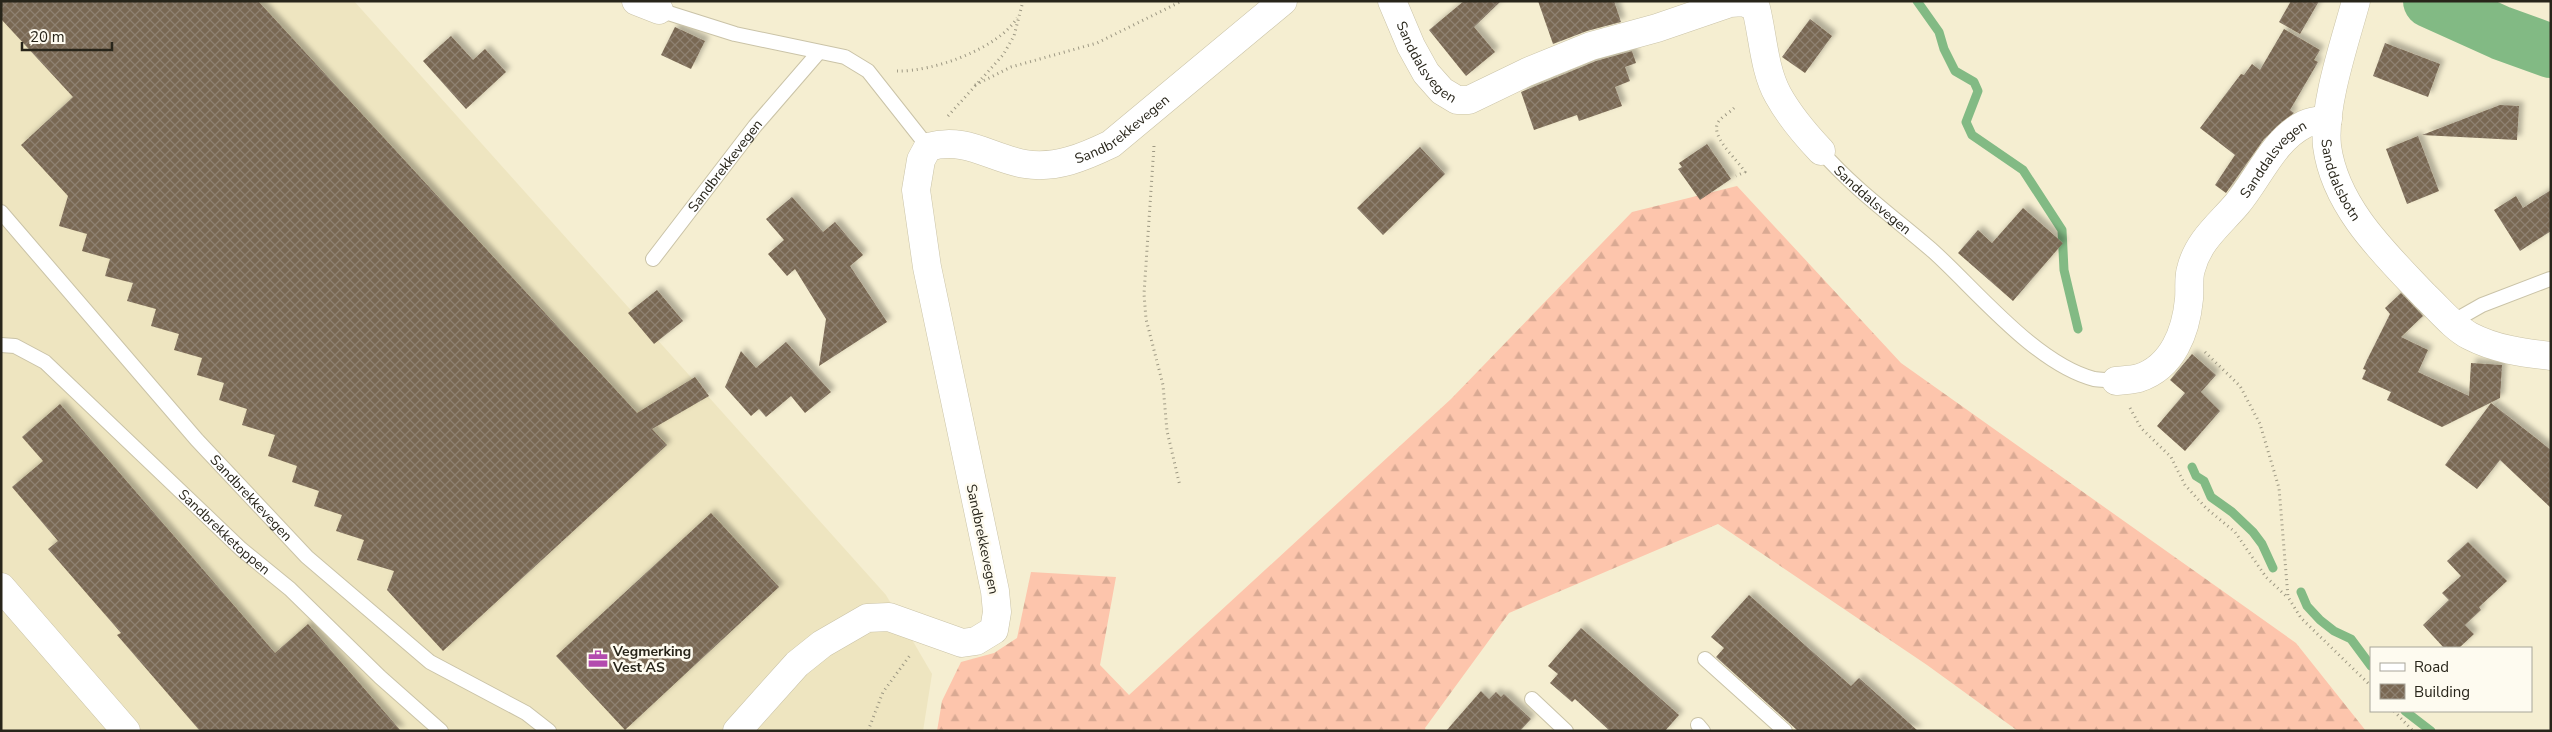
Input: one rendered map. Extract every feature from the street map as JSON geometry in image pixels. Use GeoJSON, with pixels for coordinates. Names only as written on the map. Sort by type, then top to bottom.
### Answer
{"type":"FeatureCollection","features":[{"type":"Feature","properties":{"kind":"street","name":"Sandbrekkevegen"},"geometry":{"type":"LineString","coordinates":[[736,731],[797,664],[846,628],[867,618],[889,617],[962,643],[976,642],[994,630],[997,612],[927,267],[916,190],[921,160],[928,146],[943,142],[965,144],[1025,164],[1053,165],[1082,158],[1111,144],[1283,1]]}},
{"type":"Feature","properties":{"kind":"street","name":"Sanddalsvegen"},"geometry":{"type":"LineString","coordinates":[[1392,1],[1411,46],[1426,73],[1442,91],[1457,100],[1469,100],[1528,72],[1591,46],[1657,28],[1730,3],[1744,2],[1756,8],[1770,72],[1778,95],[1805,134],[1820,151]]}},
{"type":"Feature","properties":{"kind":"street","name":"Sanddalsbotn"},"geometry":{"type":"LineString","coordinates":[[2356,1],[2339,63],[2328,119],[2327,146],[2340,189],[2351,210],[2395,264],[2452,322],[2469,336],[2500,348],[2551,356]]}},
{"type":"Feature","properties":{"kind":"street","name":"Sanddalsvegen"},"geometry":{"type":"LineString","coordinates":[[2116,380],[2140,378],[2155,369],[2172,354],[2183,334],[2189,300],[2190,270],[2200,247],[2215,227],[2237,204],[2280,144],[2306,123],[2328,119]]}},
{"type":"Feature","properties":{"kind":"street"},"geometry":{"type":"LineString","coordinates":[[1,588],[126,731]]}},
{"type":"Feature","properties":{"kind":"lane"},"geometry":{"type":"LineString","coordinates":[[649,4],[735,34],[845,57],[868,71],[928,146]]}},
{"type":"Feature","properties":{"kind":"lane","name":"Sandbrekkevegen"},"geometry":{"type":"LineString","coordinates":[[653,259],[755,126],[819,52]]}},
{"type":"Feature","properties":{"kind":"lane","name":"Sanddalsvegen"},"geometry":{"type":"LineString","coordinates":[[1820,151],[1842,175],[1935,254],[1976,295],[2029,342],[2062,364],[2093,378],[2116,380]]}},
{"type":"Feature","properties":{"kind":"lane","name":"Sandbrekkevegen"},"geometry":{"type":"LineString","coordinates":[[1,212],[196,440],[307,557],[430,662],[526,713],[549,731]]}},
{"type":"Feature","properties":{"kind":"lane"},"geometry":{"type":"LineString","coordinates":[[2452,322],[2482,305],[2550,279]]}},
{"type":"Feature","properties":{"kind":"lane","name":"Sandbrekketoppen"},"geometry":{"type":"LineString","coordinates":[[1,345],[15,346],[45,362],[241,549],[290,589],[380,677],[442,731]]}},
{"type":"Feature","properties":{"kind":"lane"},"geometry":{"type":"LineString","coordinates":[[1705,659],[1785,731]]}},
{"type":"Feature","properties":{"kind":"lane"},"geometry":{"type":"LineString","coordinates":[[1532,699],[1566,731]]}},
{"type":"Feature","properties":{"kind":"path"},"geometry":{"type":"LineString","coordinates":[[928,146],[934,130],[945,122],[952,109],[1003,55],[1014,36],[1024,1]]}},
{"type":"Feature","properties":{"kind":"path"},"geometry":{"type":"LineString","coordinates":[[975,85],[1010,67],[1097,43],[1182,1]]}},
{"type":"Feature","properties":{"kind":"path"},"geometry":{"type":"LineString","coordinates":[[868,71],[912,71],[960,57],[991,44],[1014,23],[1020,13]]}},
{"type":"Feature","properties":{"kind":"path"},"geometry":{"type":"LineString","coordinates":[[1152,108],[1155,129],[1144,294],[1146,319],[1163,385],[1167,431],[1180,486]]}},
{"type":"Feature","properties":{"kind":"path"},"geometry":{"type":"LineString","coordinates":[[1734,108],[1719,122],[1715,130],[1717,137],[1745,172],[1736,176]]}},
{"type":"Feature","properties":{"kind":"path"},"geometry":{"type":"LineString","coordinates":[[2183,334],[2226,370],[2240,386],[2260,424],[2279,488],[2288,597]]}},
{"type":"Feature","properties":{"kind":"path"},"geometry":{"type":"LineString","coordinates":[[2116,380],[2141,428],[2171,456],[2185,486],[2206,508],[2235,532],[2266,577],[2288,597],[2301,618],[2370,685]]}},
{"type":"Feature","properties":{"kind":"path"},"geometry":{"type":"LineString","coordinates":[[868,731],[883,692],[907,661],[924,629]]}},
{"type":"Feature","properties":{"kind":"path"},"geometry":{"type":"LineString","coordinates":[[2395,712],[2412,731]]}},
{"type":"Feature","properties":{"kind":"shaded area"},"geometry":{"type":"Polygon","coordinates":[[[1,1],[354,1],[886,595],[932,674],[923,731],[1,731],[1,1]]]}},
{"type":"Feature","properties":{"kind":"green space"},"geometry":{"type":"Polygon","coordinates":[[[1737,186],[1901,363],[2296,643],[2366,731],[2018,731],[1927,665],[1718,524],[1509,613],[1425,728],[1426,731],[937,731],[942,701],[961,662],[994,653],[1017,638],[1031,572],[1116,577],[1100,665],[1129,695],[1451,399],[1632,212],[1737,186]]]}},
{"type":"Feature","properties":{"kind":"building"},"geometry":{"type":"Polygon","coordinates":[[[1,1],[258,1],[637,413],[695,377],[709,396],[652,429],[667,445],[443,651],[387,590],[394,571],[357,560],[364,540],[336,531],[342,515],[314,506],[319,491],[292,482],[297,466],[268,456],[275,435],[242,425],[247,409],[219,400],[224,383],[197,375],[202,358],[174,350],[179,334],[151,326],[156,309],[127,301],[133,283],[105,276],[110,259],[82,251],[87,234],[59,226],[68,196],[21,145],[73,97],[1,19],[1,1]]]}},
{"type":"Feature","properties":{"kind":"building"},"geometry":{"type":"Polygon","coordinates":[[[1464,1],[1501,1],[1474,27],[1495,52],[1466,76],[1429,30],[1464,1]]]}},
{"type":"Feature","properties":{"kind":"building"},"geometry":{"type":"Polygon","coordinates":[[[1538,1],[1614,1],[1621,22],[1587,31],[1553,44],[1538,1]]]}},
{"type":"Feature","properties":{"kind":"building"},"geometry":{"type":"Polygon","coordinates":[[[2291,1],[2319,1],[2300,34],[2279,22],[2291,1]]]}},
{"type":"Feature","properties":{"kind":"building"},"geometry":{"type":"Polygon","coordinates":[[[1810,19],[1832,36],[1805,73],[1782,57],[1810,19]]]}},
{"type":"Feature","properties":{"kind":"building"},"geometry":{"type":"Polygon","coordinates":[[[675,27],[705,41],[691,69],[661,55],[675,27]]]}},
{"type":"Feature","properties":{"kind":"building"},"geometry":{"type":"Polygon","coordinates":[[[2284,29],[2320,50],[2314,60],[2318,62],[2290,110],[2294,113],[2264,139],[2226,193],[2215,185],[2235,155],[2200,128],[2241,74],[2244,75],[2252,64],[2260,70],[2284,29]]]}},
{"type":"Feature","properties":{"kind":"building"},"geometry":{"type":"Polygon","coordinates":[[[451,36],[473,60],[485,49],[506,72],[466,109],[423,61],[451,36]]]}},
{"type":"Feature","properties":{"kind":"building"},"geometry":{"type":"Polygon","coordinates":[[[2385,43],[2440,64],[2428,97],[2373,76],[2385,43]]]}},
{"type":"Feature","properties":{"kind":"building"},"geometry":{"type":"Polygon","coordinates":[[[1632,51],[1636,63],[1625,67],[1630,81],[1615,87],[1622,106],[1579,121],[1577,115],[1534,130],[1521,92],[1596,61],[1632,51]]]}},
{"type":"Feature","properties":{"kind":"building"},"geometry":{"type":"Polygon","coordinates":[[[2500,105],[2519,106],[2517,140],[2422,135],[2500,105]]]}},
{"type":"Feature","properties":{"kind":"building"},"geometry":{"type":"Polygon","coordinates":[[[2418,136],[2439,191],[2407,204],[2386,149],[2418,136]]]}},
{"type":"Feature","properties":{"kind":"building"},"geometry":{"type":"Polygon","coordinates":[[[1707,144],[1731,179],[1700,200],[1678,169],[1682,167],[1679,163],[1707,144]]]}},
{"type":"Feature","properties":{"kind":"building"},"geometry":{"type":"Polygon","coordinates":[[[1420,147],[1445,174],[1383,235],[1357,208],[1420,147]]]}},
{"type":"Feature","properties":{"kind":"building"},"geometry":{"type":"Polygon","coordinates":[[[2551,190],[2551,231],[2520,251],[2494,210],[2516,196],[2523,208],[2551,190]]]}},
{"type":"Feature","properties":{"kind":"building"},"geometry":{"type":"Polygon","coordinates":[[[792,197],[823,232],[835,222],[863,255],[850,266],[887,322],[819,366],[826,319],[795,269],[787,276],[768,254],[784,240],[766,219],[792,197]]]}},
{"type":"Feature","properties":{"kind":"building"},"geometry":{"type":"Polygon","coordinates":[[[2023,208],[2063,243],[2013,301],[1958,253],[1978,230],[1992,243],[2023,208]]]}},
{"type":"Feature","properties":{"kind":"building"},"geometry":{"type":"Polygon","coordinates":[[[657,290],[683,321],[654,344],[628,313],[657,290]]]}},
{"type":"Feature","properties":{"kind":"building"},"geometry":{"type":"Polygon","coordinates":[[[2401,293],[2423,316],[2401,337],[2428,350],[2418,372],[2469,396],[2471,363],[2502,365],[2500,398],[2442,427],[2387,400],[2391,392],[2362,379],[2366,370],[2363,369],[2390,314],[2385,308],[2401,293]]]}},
{"type":"Feature","properties":{"kind":"building"},"geometry":{"type":"Polygon","coordinates":[[[786,342],[831,392],[805,413],[791,396],[766,417],[759,409],[751,416],[725,387],[741,351],[756,368],[786,342]]]}},
{"type":"Feature","properties":{"kind":"building"},"geometry":{"type":"Polygon","coordinates":[[[2192,354],[2216,375],[2201,392],[2220,411],[2185,451],[2157,426],[2185,393],[2170,380],[2192,354]]]}},
{"type":"Feature","properties":{"kind":"building"},"geometry":{"type":"Polygon","coordinates":[[[2491,403],[2551,450],[2551,508],[2500,460],[2477,489],[2445,465],[2491,403]]]}},
{"type":"Feature","properties":{"kind":"building"},"geometry":{"type":"Polygon","coordinates":[[[60,404],[275,653],[308,624],[401,731],[200,731],[117,635],[121,633],[48,549],[58,541],[12,487],[43,461],[22,437],[60,404]]]}},
{"type":"Feature","properties":{"kind":"building"},"geometry":{"type":"Polygon","coordinates":[[[711,513],[779,587],[625,730],[556,656],[711,513]]]}},
{"type":"Feature","properties":{"kind":"building"},"geometry":{"type":"Polygon","coordinates":[[[2468,542],[2507,581],[2479,607],[2481,610],[2465,625],[2474,634],[2460,647],[2443,647],[2423,625],[2449,600],[2442,593],[2461,576],[2447,561],[2468,542]]]}},
{"type":"Feature","properties":{"kind":"building"},"geometry":{"type":"Polygon","coordinates":[[[1749,595],[1851,686],[1859,678],[1918,731],[1798,731],[1716,657],[1724,648],[1711,637],[1749,595]]]}},
{"type":"Feature","properties":{"kind":"building"},"geometry":{"type":"Polygon","coordinates":[[[1581,628],[1679,715],[1665,731],[1610,731],[1575,699],[1572,702],[1550,683],[1558,674],[1548,666],[1581,628]]]}},
{"type":"Feature","properties":{"kind":"building"},"geometry":{"type":"Polygon","coordinates":[[[1481,691],[1489,699],[1496,692],[1501,697],[1504,694],[1531,719],[1520,731],[1446,731],[1481,691]]]}},
{"type":"Feature","properties":{"kind":"waterway"},"geometry":{"type":"LineString","coordinates":[[1917,1],[1939,32],[1944,49],[1955,71],[1974,82],[1978,91],[1966,122],[1972,135],[2023,170],[2062,230],[2064,270],[2078,329]]}},
{"type":"Feature","properties":{"kind":"waterway"},"geometry":{"type":"LineString","coordinates":[[2430,1],[2501,33],[2551,51]]}},
{"type":"Feature","properties":{"kind":"waterway"},"geometry":{"type":"LineString","coordinates":[[2192,467],[2196,476],[2204,481],[2211,497],[2232,512],[2253,532],[2262,544],[2273,568]]}},
{"type":"Feature","properties":{"kind":"waterway"},"geometry":{"type":"LineString","coordinates":[[2301,592],[2307,606],[2320,620],[2334,631],[2351,639],[2370,665]]}},
{"type":"Feature","properties":{"kind":"waterway"},"geometry":{"type":"LineString","coordinates":[[2406,712],[2431,731]]}},
{"type":"Feature","properties":{"kind":"place","name":"Vegmerking Vest AS"},"geometry":{"type":"Point","coordinates":[598,659]}}]}
